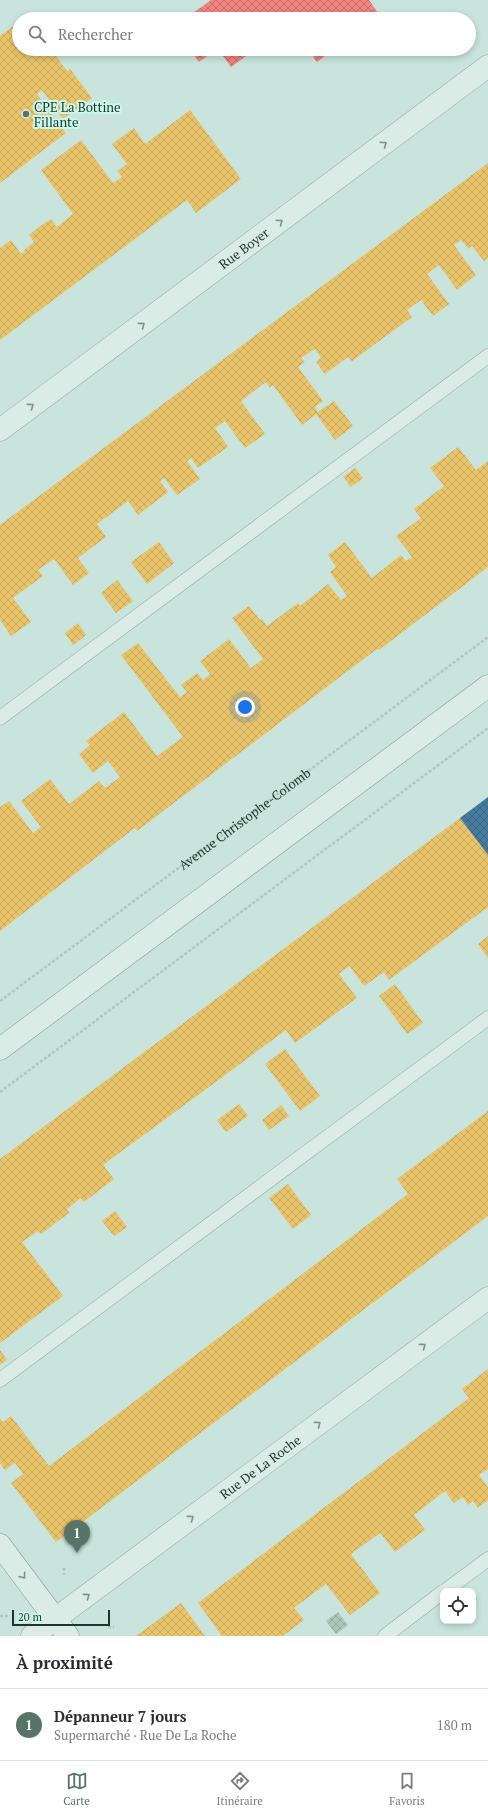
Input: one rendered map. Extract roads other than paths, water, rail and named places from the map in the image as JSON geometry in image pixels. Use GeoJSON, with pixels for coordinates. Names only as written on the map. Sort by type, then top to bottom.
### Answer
{"type":"FeatureCollection","features":[{"type":"Feature","properties":{"kind":"street","name":"Rue Boyer"},"geometry":{"type":"LineString","coordinates":[[0,430],[488,66]]}},
{"type":"Feature","properties":{"kind":"street"},"geometry":{"type":"LineString","coordinates":[[0,1049],[488,686]]}},
{"type":"Feature","properties":{"kind":"street","name":"Rue De La Roche"},"geometry":{"type":"LineString","coordinates":[[32,1636],[488,1298]]}},
{"type":"Feature","properties":{"kind":"street"},"geometry":{"type":"LineString","coordinates":[[0,1545],[68,1636]]}},
{"type":"Feature","properties":{"kind":"lane"},"geometry":{"type":"LineString","coordinates":[[0,718],[488,356]]}},
{"type":"Feature","properties":{"kind":"lane"},"geometry":{"type":"LineString","coordinates":[[0,1380],[488,1018]]}},
{"type":"Feature","properties":{"kind":"lane"},"geometry":{"type":"LineString","coordinates":[[449,1588],[488,1559]]}},
{"type":"Feature","properties":{"kind":"lane"},"geometry":{"type":"LineString","coordinates":[[385,1636],[440,1595]]}},
{"type":"Feature","properties":{"kind":"place","name":"CPE La Bottine Fillante"},"geometry":{"type":"Point","coordinates":[26,114]}},
{"type":"Feature","properties":{"kind":"place","name":"Dépanneur 7 jours"},"geometry":{"type":"Point","coordinates":[77,1553]}}]}
